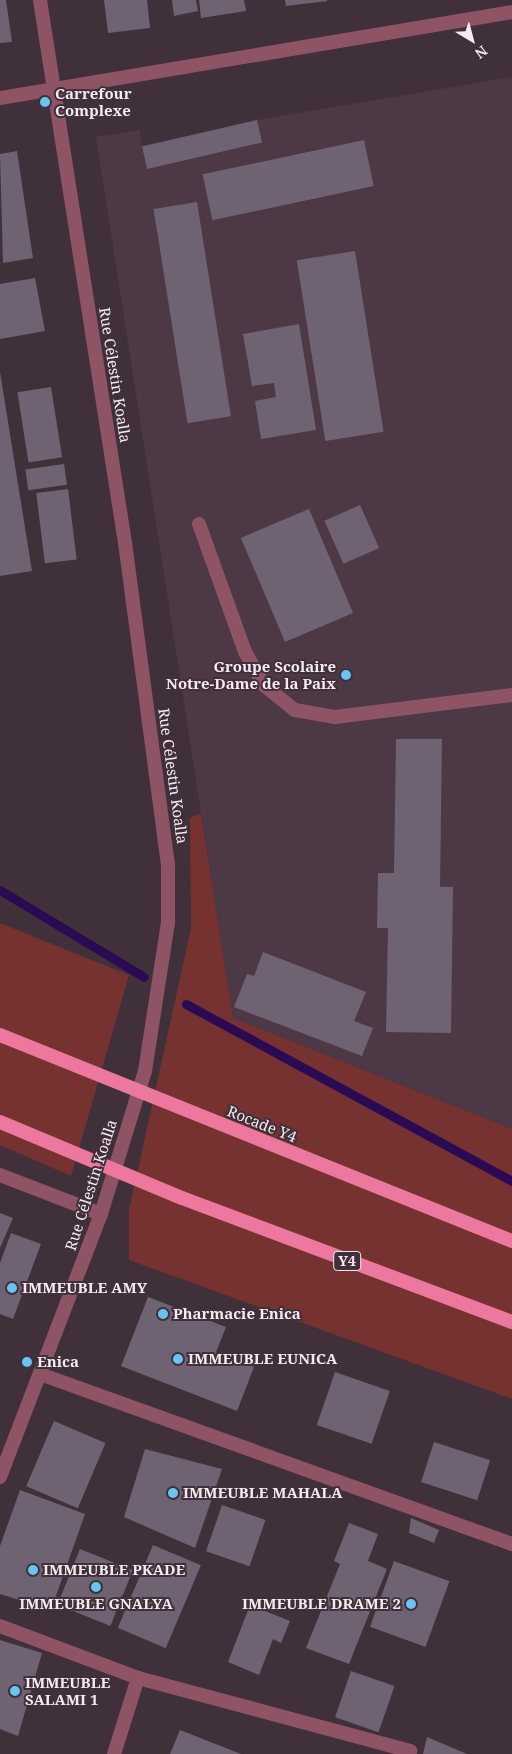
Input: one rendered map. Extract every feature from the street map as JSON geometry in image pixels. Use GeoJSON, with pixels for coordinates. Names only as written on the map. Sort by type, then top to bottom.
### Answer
{"type":"FeatureCollection","features":[{"type":"Feature","properties":{"kind":"highway","name":"Rocade Y4"},"geometry":{"type":"LineString","coordinates":[[0,1035],[210,1122],[512,1241]]}},
{"type":"Feature","properties":{"kind":"highway","name":"Y4"},"geometry":{"type":"LineString","coordinates":[[0,1122],[182,1198],[512,1322]]}},
{"type":"Feature","properties":{"kind":"street","name":"Rue Célestin Koalla"},"geometry":{"type":"LineString","coordinates":[[0,1477],[101,1214],[145,1071],[168,922],[168,865],[125,543],[40,0]]}},
{"type":"Feature","properties":{"kind":"street"},"geometry":{"type":"LineString","coordinates":[[0,98],[54,87],[512,12]]}},
{"type":"Feature","properties":{"kind":"street"},"geometry":{"type":"LineString","coordinates":[[199,524],[245,652],[265,686],[295,710],[335,717],[512,695]]}},
{"type":"Feature","properties":{"kind":"street"},"geometry":{"type":"LineString","coordinates":[[0,1175],[101,1214]]}},
{"type":"Feature","properties":{"kind":"street"},"geometry":{"type":"LineString","coordinates":[[40,1374],[194,1426],[512,1544]]}},
{"type":"Feature","properties":{"kind":"street"},"geometry":{"type":"LineString","coordinates":[[0,1626],[138,1678],[410,1751]]}},
{"type":"Feature","properties":{"kind":"street"},"geometry":{"type":"LineString","coordinates":[[114,1754],[138,1678]]}},
{"type":"Feature","properties":{"kind":"shaded area","name":"Groupe Scolaire Notre-Dame de la Paix"},"geometry":{"type":"Polygon","coordinates":[[[512,77],[512,1129],[233,1018],[96,137],[140,130],[142,146],[257,120],[512,77]]]}},
{"type":"Feature","properties":{"kind":"shaded area"},"geometry":{"type":"Polygon","coordinates":[[[201,813],[233,1018],[512,1129],[512,1399],[129,1260],[129,1210],[191,928],[190,818],[201,813]]]}},
{"type":"Feature","properties":{"kind":"shaded area"},"geometry":{"type":"Polygon","coordinates":[[[0,923],[129,975],[71,1176],[0,1145],[0,923]]]}},
{"type":"Feature","properties":{"kind":"building"},"geometry":{"type":"Polygon","coordinates":[[[0,0],[6,0],[12,42],[0,43],[0,0]]]}},
{"type":"Feature","properties":{"kind":"building"},"geometry":{"type":"Polygon","coordinates":[[[104,0],[147,0],[150,28],[108,33],[104,0]]]}},
{"type":"Feature","properties":{"kind":"building"},"geometry":{"type":"Polygon","coordinates":[[[172,0],[196,0],[198,11],[174,16],[172,0]]]}},
{"type":"Feature","properties":{"kind":"building"},"geometry":{"type":"Polygon","coordinates":[[[199,0],[244,0],[246,11],[201,18],[199,0]]]}},
{"type":"Feature","properties":{"kind":"building"},"geometry":{"type":"Polygon","coordinates":[[[285,0],[327,0],[327,1],[286,6],[285,0]]]}},
{"type":"Feature","properties":{"kind":"building"},"geometry":{"type":"Polygon","coordinates":[[[257,120],[262,142],[147,169],[142,147],[257,120]]]}},
{"type":"Feature","properties":{"kind":"building"},"geometry":{"type":"Polygon","coordinates":[[[364,140],[374,186],[212,220],[203,174],[364,140]]]}},
{"type":"Feature","properties":{"kind":"building"},"geometry":{"type":"Polygon","coordinates":[[[17,151],[33,258],[3,263],[0,154],[17,151]]]}},
{"type":"Feature","properties":{"kind":"building"},"geometry":{"type":"Polygon","coordinates":[[[197,202],[231,416],[187,423],[154,209],[197,202]]]}},
{"type":"Feature","properties":{"kind":"building"},"geometry":{"type":"Polygon","coordinates":[[[355,251],[384,432],[325,441],[297,260],[355,251]]]}},
{"type":"Feature","properties":{"kind":"building"},"geometry":{"type":"Polygon","coordinates":[[[35,278],[45,331],[0,339],[0,284],[35,278]]]}},
{"type":"Feature","properties":{"kind":"building"},"geometry":{"type":"Polygon","coordinates":[[[299,324],[316,430],[261,439],[255,401],[276,397],[274,383],[252,386],[243,334],[299,324]]]}},
{"type":"Feature","properties":{"kind":"building"},"geometry":{"type":"Polygon","coordinates":[[[0,372],[32,571],[0,576],[0,372]]]}},
{"type":"Feature","properties":{"kind":"building"},"geometry":{"type":"Polygon","coordinates":[[[51,387],[62,457],[29,462],[17,392],[51,387]]]}},
{"type":"Feature","properties":{"kind":"building"},"geometry":{"type":"Polygon","coordinates":[[[64,464],[67,485],[28,490],[25,469],[64,464]]]}},
{"type":"Feature","properties":{"kind":"building"},"geometry":{"type":"Polygon","coordinates":[[[68,489],[77,559],[45,563],[36,493],[68,489]]]}},
{"type":"Feature","properties":{"kind":"building"},"geometry":{"type":"Polygon","coordinates":[[[360,505],[379,548],[343,564],[324,521],[360,505]]]}},
{"type":"Feature","properties":{"kind":"building"},"geometry":{"type":"Polygon","coordinates":[[[309,509],[353,613],[285,642],[241,538],[309,509]]]}},
{"type":"Feature","properties":{"kind":"building"},"geometry":{"type":"Polygon","coordinates":[[[396,739],[442,739],[440,887],[453,887],[451,1033],[386,1032],[388,928],[377,928],[378,873],[394,873],[396,739]]]}},
{"type":"Feature","properties":{"kind":"building"},"geometry":{"type":"Polygon","coordinates":[[[263,952],[366,992],[354,1021],[373,1028],[362,1056],[234,1007],[247,974],[254,976],[263,952]]]}},
{"type":"Feature","properties":{"kind":"building"},"geometry":{"type":"Polygon","coordinates":[[[0,1213],[13,1218],[0,1248],[0,1213]]]}},
{"type":"Feature","properties":{"kind":"building","name":"IMMEUBLE AMY"},"geometry":{"type":"Polygon","coordinates":[[[11,1233],[41,1244],[13,1319],[0,1314],[0,1263],[11,1233]]]}},
{"type":"Feature","properties":{"kind":"building","name":"IMMEUBLE EUNICA"},"geometry":{"type":"Polygon","coordinates":[[[148,1297],[226,1327],[216,1352],[254,1367],[237,1411],[121,1366],[148,1297]]]}},
{"type":"Feature","properties":{"kind":"building"},"geometry":{"type":"Polygon","coordinates":[[[335,1372],[390,1391],[372,1444],[317,1425],[335,1372]]]}},
{"type":"Feature","properties":{"kind":"building"},"geometry":{"type":"Polygon","coordinates":[[[54,1421],[106,1443],[78,1508],[26,1486],[54,1421]]]}},
{"type":"Feature","properties":{"kind":"building"},"geometry":{"type":"Polygon","coordinates":[[[434,1442],[490,1460],[477,1500],[421,1482],[434,1442]]]}},
{"type":"Feature","properties":{"kind":"building","name":"IMMEUBLE MAHALA"},"geometry":{"type":"Polygon","coordinates":[[[145,1449],[222,1469],[195,1548],[124,1517],[145,1449]]]}},
{"type":"Feature","properties":{"kind":"building","name":"IMMEUBLE PKADE"},"geometry":{"type":"Polygon","coordinates":[[[20,1490],[85,1514],[51,1610],[0,1594],[0,1546],[20,1490]]]}},
{"type":"Feature","properties":{"kind":"building"},"geometry":{"type":"Polygon","coordinates":[[[222,1505],[265,1520],[250,1566],[206,1551],[222,1505]]]}},
{"type":"Feature","properties":{"kind":"building"},"geometry":{"type":"Polygon","coordinates":[[[411,1518],[439,1530],[434,1543],[409,1533],[411,1518]]]}},
{"type":"Feature","properties":{"kind":"building"},"geometry":{"type":"Polygon","coordinates":[[[349,1523],[378,1534],[368,1561],[387,1569],[349,1664],[306,1648],[340,1564],[334,1561],[349,1523]]]}},
{"type":"Feature","properties":{"kind":"building"},"geometry":{"type":"Polygon","coordinates":[[[153,1545],[201,1565],[166,1648],[118,1628],[153,1545]]]}},
{"type":"Feature","properties":{"kind":"building","name":"IMMEUBLE GNALYA"},"geometry":{"type":"Polygon","coordinates":[[[80,1549],[133,1570],[110,1626],[58,1605],[80,1549]]]}},
{"type":"Feature","properties":{"kind":"building","name":"IMMEUBLE DRAME 2"},"geometry":{"type":"Polygon","coordinates":[[[394,1561],[449,1581],[426,1647],[370,1627],[394,1561]]]}},
{"type":"Feature","properties":{"kind":"building"},"geometry":{"type":"Polygon","coordinates":[[[250,1605],[290,1621],[281,1643],[273,1639],[259,1675],[228,1662],[250,1605]]]}},
{"type":"Feature","properties":{"kind":"building","name":"IMMEUBLE SALAMI 1"},"geometry":{"type":"Polygon","coordinates":[[[0,1640],[42,1653],[18,1736],[0,1729],[0,1640]]]}},
{"type":"Feature","properties":{"kind":"building"},"geometry":{"type":"Polygon","coordinates":[[[351,1671],[394,1686],[379,1732],[335,1717],[351,1671]]]}},
{"type":"Feature","properties":{"kind":"building"},"geometry":{"type":"Polygon","coordinates":[[[180,1730],[241,1754],[170,1754],[180,1730]]]}},
{"type":"Feature","properties":{"kind":"building"},"geometry":{"type":"Polygon","coordinates":[[[427,1737],[467,1754],[423,1754],[427,1737]]]}},
{"type":"Feature","properties":{"kind":"waterway"},"geometry":{"type":"LineString","coordinates":[[0,890],[144,977]]}},
{"type":"Feature","properties":{"kind":"waterway"},"geometry":{"type":"LineString","coordinates":[[186,1004],[512,1181]]}},
{"type":"Feature","properties":{"kind":"place","name":"Carrefour Complexe"},"geometry":{"type":"Point","coordinates":[45,102]}},
{"type":"Feature","properties":{"kind":"place","name":"Groupe Scolaire Notre-Dame de la Paix"},"geometry":{"type":"Point","coordinates":[346,675]}},
{"type":"Feature","properties":{"kind":"place","name":"IMMEUBLE AMY"},"geometry":{"type":"Point","coordinates":[12,1288]}},
{"type":"Feature","properties":{"kind":"place","name":"Pharmacie Enica"},"geometry":{"type":"Point","coordinates":[163,1314]}},
{"type":"Feature","properties":{"kind":"place","name":"IMMEUBLE EUNICA"},"geometry":{"type":"Point","coordinates":[178,1359]}},
{"type":"Feature","properties":{"kind":"place","name":"Enica"},"geometry":{"type":"Point","coordinates":[27,1362]}},
{"type":"Feature","properties":{"kind":"place","name":"IMMEUBLE MAHALA"},"geometry":{"type":"Point","coordinates":[173,1493]}},
{"type":"Feature","properties":{"kind":"place","name":"IMMEUBLE PKADE"},"geometry":{"type":"Point","coordinates":[33,1570]}},
{"type":"Feature","properties":{"kind":"place","name":"IMMEUBLE GNALYA"},"geometry":{"type":"Point","coordinates":[96,1587]}},
{"type":"Feature","properties":{"kind":"place","name":"IMMEUBLE DRAME 2"},"geometry":{"type":"Point","coordinates":[411,1604]}},
{"type":"Feature","properties":{"kind":"place","name":"IMMEUBLE SALAMI 1"},"geometry":{"type":"Point","coordinates":[15,1691]}}]}
